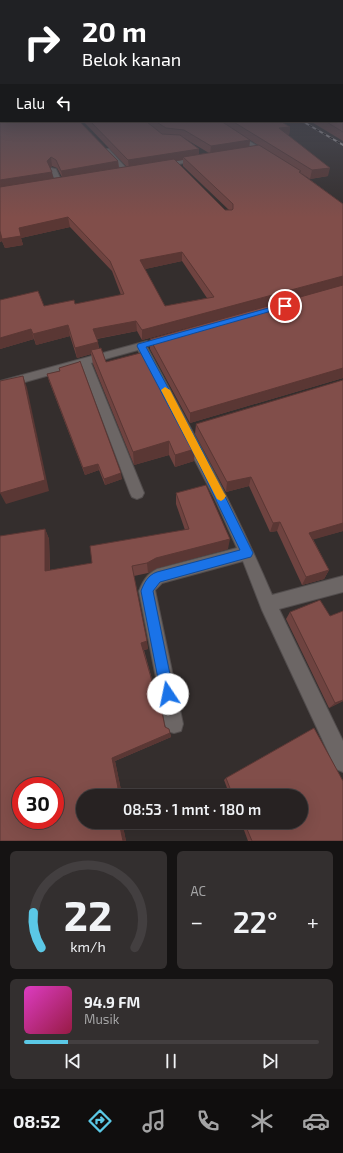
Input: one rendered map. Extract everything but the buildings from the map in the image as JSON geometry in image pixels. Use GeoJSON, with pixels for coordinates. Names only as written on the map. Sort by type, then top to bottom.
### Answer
{"type":"FeatureCollection","features":[{"type":"Feature","properties":{"kind":"street"},"geometry":{"type":"LineString","coordinates":[[241,138],[272,157]]}},
{"type":"Feature","properties":{"kind":"street"},"geometry":{"type":"LineString","coordinates":[[99,143],[126,171]]}},
{"type":"Feature","properties":{"kind":"street"},"geometry":{"type":"LineString","coordinates":[[252,151],[260,150]]}},
{"type":"Feature","properties":{"kind":"street"},"geometry":{"type":"LineString","coordinates":[[158,166],[176,166],[208,158],[197,151]]}},
{"type":"Feature","properties":{"kind":"street"},"geometry":{"type":"LineString","coordinates":[[53,169],[59,182]]}},
{"type":"Feature","properties":{"kind":"street"},"geometry":{"type":"LineString","coordinates":[[119,172],[134,169]]}},
{"type":"Feature","properties":{"kind":"street"},"geometry":{"type":"LineString","coordinates":[[52,184],[66,181]]}},
{"type":"Feature","properties":{"kind":"street"},"geometry":{"type":"LineString","coordinates":[[0,385],[156,341]]}},
{"type":"Feature","properties":{"kind":"street"},"geometry":{"type":"LineString","coordinates":[[141,346],[191,429],[247,553],[268,604],[343,762]]}},
{"type":"Feature","properties":{"kind":"street"},"geometry":{"type":"LineString","coordinates":[[85,361],[137,493]]}},
{"type":"Feature","properties":{"kind":"street"},"geometry":{"type":"LineString","coordinates":[[174,724],[147,591],[150,585],[157,578],[247,553]]}},
{"type":"Feature","properties":{"kind":"street"},"geometry":{"type":"LineString","coordinates":[[268,604],[343,584]]}},
{"type":"Feature","properties":{"kind":"railway"},"geometry":{"type":"LineString","coordinates":[[331,138],[343,145]]}},
{"type":"Feature","properties":{"kind":"slow traffic"},"geometry":{"type":"LineString","coordinates":[[165,390],[221,496]]}},
{"type":"Feature","properties":{"kind":"route"},"geometry":{"type":"LineString","coordinates":[[168,694],[147,591],[150,585],[157,578],[247,553],[201,457],[141,346],[285,306]]}}]}
